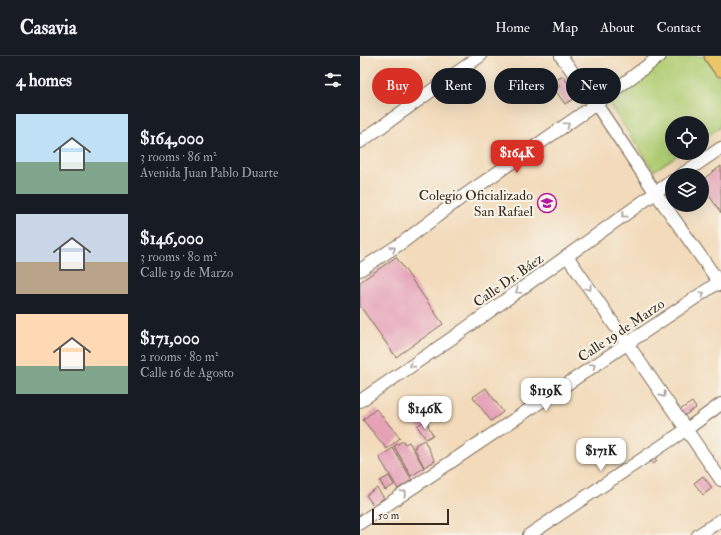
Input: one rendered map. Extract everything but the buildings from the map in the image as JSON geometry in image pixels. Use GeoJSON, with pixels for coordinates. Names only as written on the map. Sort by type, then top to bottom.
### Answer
{"type":"FeatureCollection","features":[{"type":"Feature","properties":{"kind":"main road"},"geometry":{"type":"LineString","coordinates":[[712,56],[721,69]]}},
{"type":"Feature","properties":{"kind":"street"},"geometry":{"type":"LineString","coordinates":[[360,142],[480,56]]}},
{"type":"Feature","properties":{"kind":"street"},"geometry":{"type":"LineString","coordinates":[[561,56],[570,68]]}},
{"type":"Feature","properties":{"kind":"street"},"geometry":{"type":"LineString","coordinates":[[621,85],[660,56]]}},
{"type":"Feature","properties":{"kind":"street"},"geometry":{"type":"LineString","coordinates":[[360,270],[403,242],[465,195],[596,104],[655,192],[719,279]]}},
{"type":"Feature","properties":{"kind":"street"},"geometry":{"type":"LineString","coordinates":[[691,168],[721,148]]}},
{"type":"Feature","properties":{"kind":"street","name":"Calle Dr. Báez"},"geometry":{"type":"LineString","coordinates":[[360,401],[458,334],[665,186]]}},
{"type":"Feature","properties":{"kind":"street"},"geometry":{"type":"LineString","coordinates":[[567,256],[721,480]]}},
{"type":"Feature","properties":{"kind":"street","name":"Calle 19 de Marzo"},"geometry":{"type":"LineString","coordinates":[[360,523],[627,344],[719,279]]}},
{"type":"Feature","properties":{"kind":"street"},"geometry":{"type":"LineString","coordinates":[[529,535],[687,429],[721,404]]}},
{"type":"Feature","properties":{"kind":"street"},"geometry":{"type":"LineString","coordinates":[[698,535],[721,520]]}},
{"type":"Feature","properties":{"kind":"green space"},"geometry":{"type":"Polygon","coordinates":[[[671,56],[705,56],[721,80],[721,127],[709,135],[709,116],[665,116],[665,160],[670,160],[654,171],[609,104],[621,104],[621,89],[671,56]]]}},
{"type":"Feature","properties":{"kind":"place","name":"Colegio Oficializado San Rafael"},"geometry":{"type":"Point","coordinates":[547,203]}}]}
